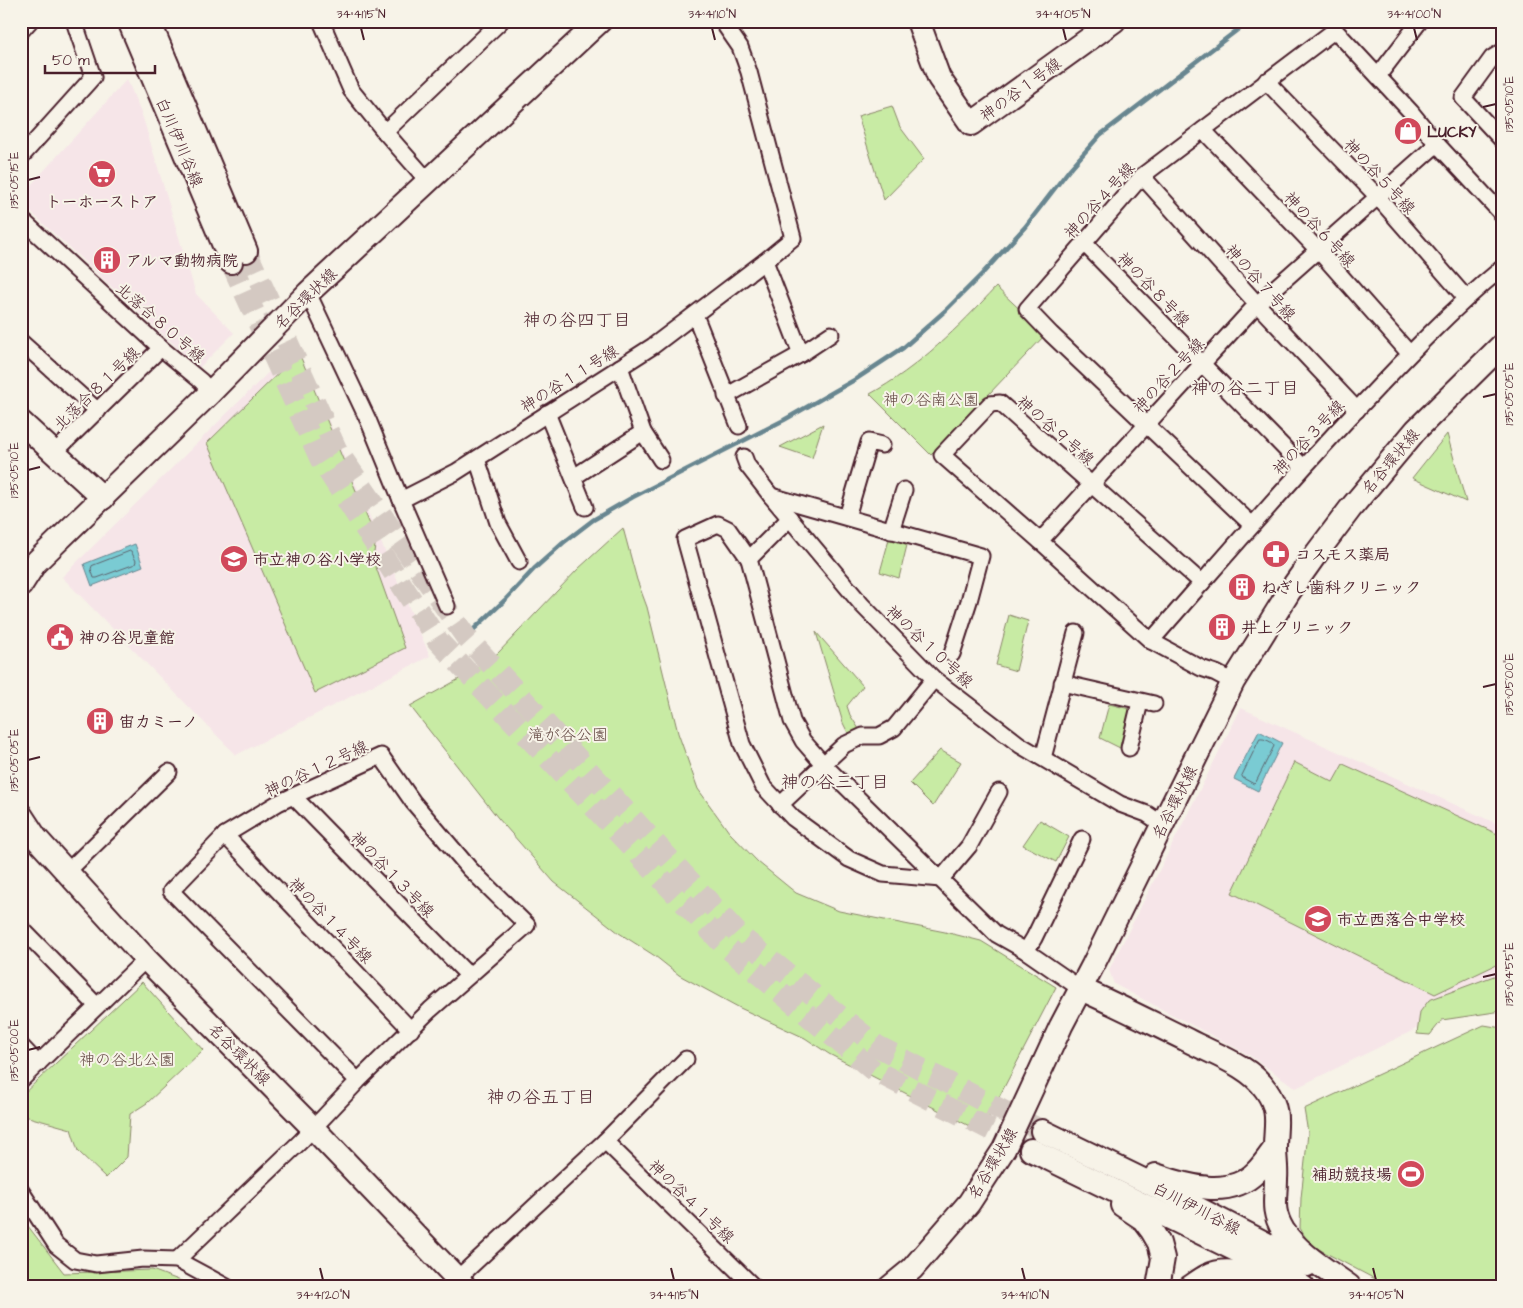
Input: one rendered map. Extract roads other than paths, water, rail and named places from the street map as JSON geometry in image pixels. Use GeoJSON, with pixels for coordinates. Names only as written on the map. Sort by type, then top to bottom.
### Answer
{"type":"FeatureCollection","features":[{"type":"Feature","properties":{"kind":"street"},"geometry":{"type":"LineString","coordinates":[[21,31],[30,21]]}},
{"type":"Feature","properties":{"kind":"street"},"geometry":{"type":"LineString","coordinates":[[21,157],[93,77],[74,21]]}},
{"type":"Feature","properties":{"kind":"street","name":"白川伊川谷線"},"geometry":{"type":"LineString","coordinates":[[129,21],[239,256],[149,21]]}},
{"type":"Feature","properties":{"kind":"street"},"geometry":{"type":"LineString","coordinates":[[321,21],[351,90],[428,180]]}},
{"type":"Feature","properties":{"kind":"street","name":"名谷環状線"},"geometry":{"type":"LineString","coordinates":[[21,585],[36,563],[211,392],[308,293],[600,21]]}},
{"type":"Feature","properties":{"kind":"street","name":"神の谷１１号線"},"geometry":{"type":"LineString","coordinates":[[401,500],[456,472],[653,346],[765,261],[792,238],[749,72],[740,47],[722,21]]}},
{"type":"Feature","properties":{"kind":"street","name":"神の谷１号線"},"geometry":{"type":"LineString","coordinates":[[918,21],[939,78],[971,124],[1114,21]]}},
{"type":"Feature","properties":{"kind":"street"},"geometry":{"type":"LineString","coordinates":[[1378,76],[1420,21]]}},
{"type":"Feature","properties":{"kind":"street"},"geometry":{"type":"LineString","coordinates":[[385,132],[496,23]]}},
{"type":"Feature","properties":{"kind":"street","name":"神の谷４号線"},"geometry":{"type":"LineString","coordinates":[[1252,525],[1027,309],[1142,176],[1340,26],[1378,76],[1437,144]]}},
{"type":"Feature","properties":{"kind":"street"},"geometry":{"type":"LineString","coordinates":[[1502,52],[1492,58],[1463,98],[1502,140]]}},
{"type":"Feature","properties":{"kind":"street","name":"神の谷５号線"},"geometry":{"type":"LineString","coordinates":[[1266,81],[1377,196],[1466,298]]}},
{"type":"Feature","properties":{"kind":"street","name":"神の谷６号線"},"geometry":{"type":"LineString","coordinates":[[1203,130],[1318,250],[1409,353]]}},
{"type":"Feature","properties":{"kind":"street"},"geometry":{"type":"LineString","coordinates":[[1437,144],[1502,214]]}},
{"type":"Feature","properties":{"kind":"street","name":"神の谷２号線"},"geometry":{"type":"LineString","coordinates":[[1040,540],[1257,304],[1437,144]]}},
{"type":"Feature","properties":{"kind":"street","name":"神の谷７号線"},"geometry":{"type":"LineString","coordinates":[[1142,176],[1257,304],[1357,410]]}},
{"type":"Feature","properties":{"kind":"street","name":"北落合８０号線"},"geometry":{"type":"LineString","coordinates":[[21,219],[211,392]]}},
{"type":"Feature","properties":{"kind":"street","name":"神の谷８号線"},"geometry":{"type":"LineString","coordinates":[[1084,242],[1303,467]]}},
{"type":"Feature","properties":{"kind":"street"},"geometry":{"type":"LineString","coordinates":[[765,261],[801,354]]}},
{"type":"Feature","properties":{"kind":"street","name":"神の谷３号線"},"geometry":{"type":"LineString","coordinates":[[1151,641],[1303,467],[1409,353],[1466,298],[1502,268]]}},
{"type":"Feature","properties":{"kind":"street"},"geometry":{"type":"LineString","coordinates":[[308,293],[369,422],[447,606]]}},
{"type":"Feature","properties":{"kind":"street"},"geometry":{"type":"LineString","coordinates":[[695,315],[738,426]]}},
{"type":"Feature","properties":{"kind":"street"},"geometry":{"type":"LineString","coordinates":[[726,396],[801,354],[831,334]]}},
{"type":"Feature","properties":{"kind":"street"},"geometry":{"type":"LineString","coordinates":[[21,342],[98,411]]}},
{"type":"Feature","properties":{"kind":"street","name":"名谷環状線"},"geometry":{"type":"LineString","coordinates":[[890,1287],[912,1269],[969,1203],[1004,1148],[1061,1026],[1233,682],[1289,592],[1350,509],[1416,430],[1502,345]]}},
{"type":"Feature","properties":{"kind":"street","name":"北落合８１号線"},"geometry":{"type":"LineString","coordinates":[[54,453],[161,348]]}},
{"type":"Feature","properties":{"kind":"street"},"geometry":{"type":"LineString","coordinates":[[620,367],[643,432],[660,460]]}},
{"type":"Feature","properties":{"kind":"street","name":"神の谷９号線"},"geometry":{"type":"LineString","coordinates":[[1040,540],[942,455],[990,404],[1000,404],[1202,583]]}},
{"type":"Feature","properties":{"kind":"street"},"geometry":{"type":"LineString","coordinates":[[547,413],[585,507]]}},
{"type":"Feature","properties":{"kind":"street"},"geometry":{"type":"LineString","coordinates":[[21,422],[103,498]]}},
{"type":"Feature","properties":{"kind":"street"},"geometry":{"type":"LineString","coordinates":[[574,477],[643,432]]}},
{"type":"Feature","properties":{"kind":"street"},"geometry":{"type":"LineString","coordinates":[[847,517],[869,442],[882,445]]}},
{"type":"Feature","properties":{"kind":"street","name":"神の谷１０号線"},"geometry":{"type":"LineString","coordinates":[[744,457],[771,496],[862,605],[934,679],[1020,745],[1120,804],[1147,814],[1162,824]]}},
{"type":"Feature","properties":{"kind":"street"},"geometry":{"type":"LineString","coordinates":[[477,458],[498,523],[518,562]]}},
{"type":"Feature","properties":{"kind":"street"},"geometry":{"type":"LineString","coordinates":[[891,531],[904,490]]}},
{"type":"Feature","properties":{"kind":"street"},"geometry":{"type":"LineString","coordinates":[[771,496],[981,556],[952,654]]}},
{"type":"Feature","properties":{"kind":"street"},"geometry":{"type":"LineString","coordinates":[[749,559],[790,518]]}},
{"type":"Feature","properties":{"kind":"street"},"geometry":{"type":"LineString","coordinates":[[941,879],[883,874],[849,859],[792,818],[763,786],[742,744],[685,539],[718,524],[728,529],[749,559],[792,721],[803,741],[824,765],[941,879],[953,893],[996,934],[1026,951],[1081,989],[1228,1061],[1257,1079],[1266,1091],[1275,1109],[1278,1127],[1275,1148],[1276,1178],[1274,1204],[1277,1218],[1284,1231],[1299,1248],[1349,1286]]}},
{"type":"Feature","properties":{"kind":"street"},"geometry":{"type":"LineString","coordinates":[[1040,540],[1151,641],[1201,668],[1233,682]]}},
{"type":"Feature","properties":{"kind":"street"},"geometry":{"type":"LineString","coordinates":[[1043,758],[1076,633]]}},
{"type":"Feature","properties":{"kind":"street"},"geometry":{"type":"LineString","coordinates":[[780,805],[844,745],[862,736],[879,736],[894,728],[934,679]]}},
{"type":"Feature","properties":{"kind":"street"},"geometry":{"type":"LineString","coordinates":[[1062,683],[1147,703],[1129,748]]}},
{"type":"Feature","properties":{"kind":"street","name":"神の谷１２号線"},"geometry":{"type":"LineString","coordinates":[[177,1260],[468,975],[527,925],[470,869],[413,802],[381,756],[278,803],[225,835],[171,891],[358,1081]]}},
{"type":"Feature","properties":{"kind":"street"},"geometry":{"type":"LineString","coordinates":[[67,872],[169,772]]}},
{"type":"Feature","properties":{"kind":"street"},"geometry":{"type":"LineString","coordinates":[[941,879],[969,846],[1000,792]]}},
{"type":"Feature","properties":{"kind":"street","name":"神の谷１３号線"},"geometry":{"type":"LineString","coordinates":[[293,796],[468,975]]}},
{"type":"Feature","properties":{"kind":"street","name":"名谷環状線"},"geometry":{"type":"LineString","coordinates":[[21,815],[36,838],[146,959],[313,1128],[461,1283]]}},
{"type":"Feature","properties":{"kind":"street","name":"神の谷１４号線"},"geometry":{"type":"LineString","coordinates":[[225,835],[411,1030]]}},
{"type":"Feature","properties":{"kind":"street"},"geometry":{"type":"LineString","coordinates":[[1026,951],[1082,839]]}},
{"type":"Feature","properties":{"kind":"street"},"geometry":{"type":"LineString","coordinates":[[21,928],[97,1006]]}},
{"type":"Feature","properties":{"kind":"street"},"geometry":{"type":"LineString","coordinates":[[21,1080],[146,959]]}},
{"type":"Feature","properties":{"kind":"street"},"geometry":{"type":"LineString","coordinates":[[21,1046],[38,1064]]}},
{"type":"Feature","properties":{"kind":"street"},"geometry":{"type":"LineString","coordinates":[[461,1283],[686,1059]]}},
{"type":"Feature","properties":{"kind":"street","name":"白川伊川谷線"},"geometry":{"type":"LineString","coordinates":[[1042,1131],[1349,1286]]}},
{"type":"Feature","properties":{"kind":"street","name":"神の谷４１号線"},"geometry":{"type":"LineString","coordinates":[[606,1140],[754,1287]]}},
{"type":"Feature","properties":{"kind":"street"},"geometry":{"type":"LineString","coordinates":[[1070,1144],[1168,1179],[1199,1187],[1216,1189],[1245,1181],[1255,1173],[1275,1148]]}},
{"type":"Feature","properties":{"kind":"street","name":"白川伊川谷線"},"geometry":{"type":"LineString","coordinates":[[1031,1150],[1238,1251],[1303,1287]]}},
{"type":"Feature","properties":{"kind":"street"},"geometry":{"type":"LineString","coordinates":[[1089,1178],[1143,1219],[1152,1231],[1164,1258],[1158,1287]]}},
{"type":"Feature","properties":{"kind":"street"},"geometry":{"type":"LineString","coordinates":[[21,1191],[56,1245],[75,1260],[96,1264],[143,1259],[177,1260],[228,1287]]}},
{"type":"Feature","properties":{"kind":"street"},"geometry":{"type":"LineString","coordinates":[[1190,1287],[1208,1275],[1221,1271],[1236,1272],[1281,1287]]}},
{"type":"Feature","properties":{"kind":"water"},"geometry":{"type":"Polygon","coordinates":[[[135,544],[143,566],[92,586],[84,564],[135,544]]]}},
{"type":"Feature","properties":{"kind":"water"},"geometry":{"type":"Polygon","coordinates":[[[1259,731],[1282,743],[1258,791],[1234,779],[1259,731]]]}},
{"type":"Feature","properties":{"kind":"waterway"},"geometry":{"type":"LineString","coordinates":[[473,630],[534,569],[593,520],[633,497],[784,420],[856,379],[903,348],[946,310],[982,274],[1025,227],[1069,170],[1100,135],[1249,21]]}},
{"type":"Feature","properties":{"kind":"tunnel"},"geometry":{"type":"LineString","coordinates":[[246,251],[337,451],[466,637],[740,936],[877,1046],[1042,1131]]}},
{"type":"Feature","properties":{"kind":"tunnel"},"geometry":{"type":"LineString","coordinates":[[231,262],[321,460],[438,641],[722,943],[873,1070],[1031,1150]]}},
{"type":"Feature","properties":{"kind":"place","name":"LUCKY"},"geometry":{"type":"Point","coordinates":[1408,131]}},
{"type":"Feature","properties":{"kind":"place","name":"トーホーストア"},"geometry":{"type":"Point","coordinates":[102,174]}},
{"type":"Feature","properties":{"kind":"place","name":"アルマ動物病院"},"geometry":{"type":"Point","coordinates":[107,260]}},
{"type":"Feature","properties":{"kind":"place","name":"コスモス薬局"},"geometry":{"type":"Point","coordinates":[1276,554]}},
{"type":"Feature","properties":{"kind":"place","name":"市立神の谷小学校"},"geometry":{"type":"Point","coordinates":[234,559]}},
{"type":"Feature","properties":{"kind":"place","name":"ねぎし歯科クリニック"},"geometry":{"type":"Point","coordinates":[1242,587]}},
{"type":"Feature","properties":{"kind":"place","name":"井上クリニック"},"geometry":{"type":"Point","coordinates":[1222,627]}},
{"type":"Feature","properties":{"kind":"place","name":"神の谷児童館"},"geometry":{"type":"Point","coordinates":[60,637]}},
{"type":"Feature","properties":{"kind":"place","name":"宙カミーノ"},"geometry":{"type":"Point","coordinates":[100,721]}},
{"type":"Feature","properties":{"kind":"place","name":"市立西落合中学校"},"geometry":{"type":"Point","coordinates":[1318,919]}},
{"type":"Feature","properties":{"kind":"place","name":"補助競技場"},"geometry":{"type":"Point","coordinates":[1411,1174]}},
{"type":"Feature","properties":{"kind":"district","name":"神の谷四丁目"},"geometry":{"type":"Point","coordinates":[577,320]}},
{"type":"Feature","properties":{"kind":"district","name":"神の谷二丁目"},"geometry":{"type":"Point","coordinates":[1245,388]}},
{"type":"Feature","properties":{"kind":"district","name":"神の谷三丁目"},"geometry":{"type":"Point","coordinates":[835,782]}},
{"type":"Feature","properties":{"kind":"district","name":"神の谷五丁目"},"geometry":{"type":"Point","coordinates":[541,1097]}},
{"type":"Feature","properties":{"kind":"park label","name":"神の谷南公園"},"geometry":{"type":"Point","coordinates":[931,399]}},
{"type":"Feature","properties":{"kind":"park label","name":"滝が谷公園"},"geometry":{"type":"Point","coordinates":[568,734]}},
{"type":"Feature","properties":{"kind":"park label","name":"神の谷北公園"},"geometry":{"type":"Point","coordinates":[127,1059]}}]}
